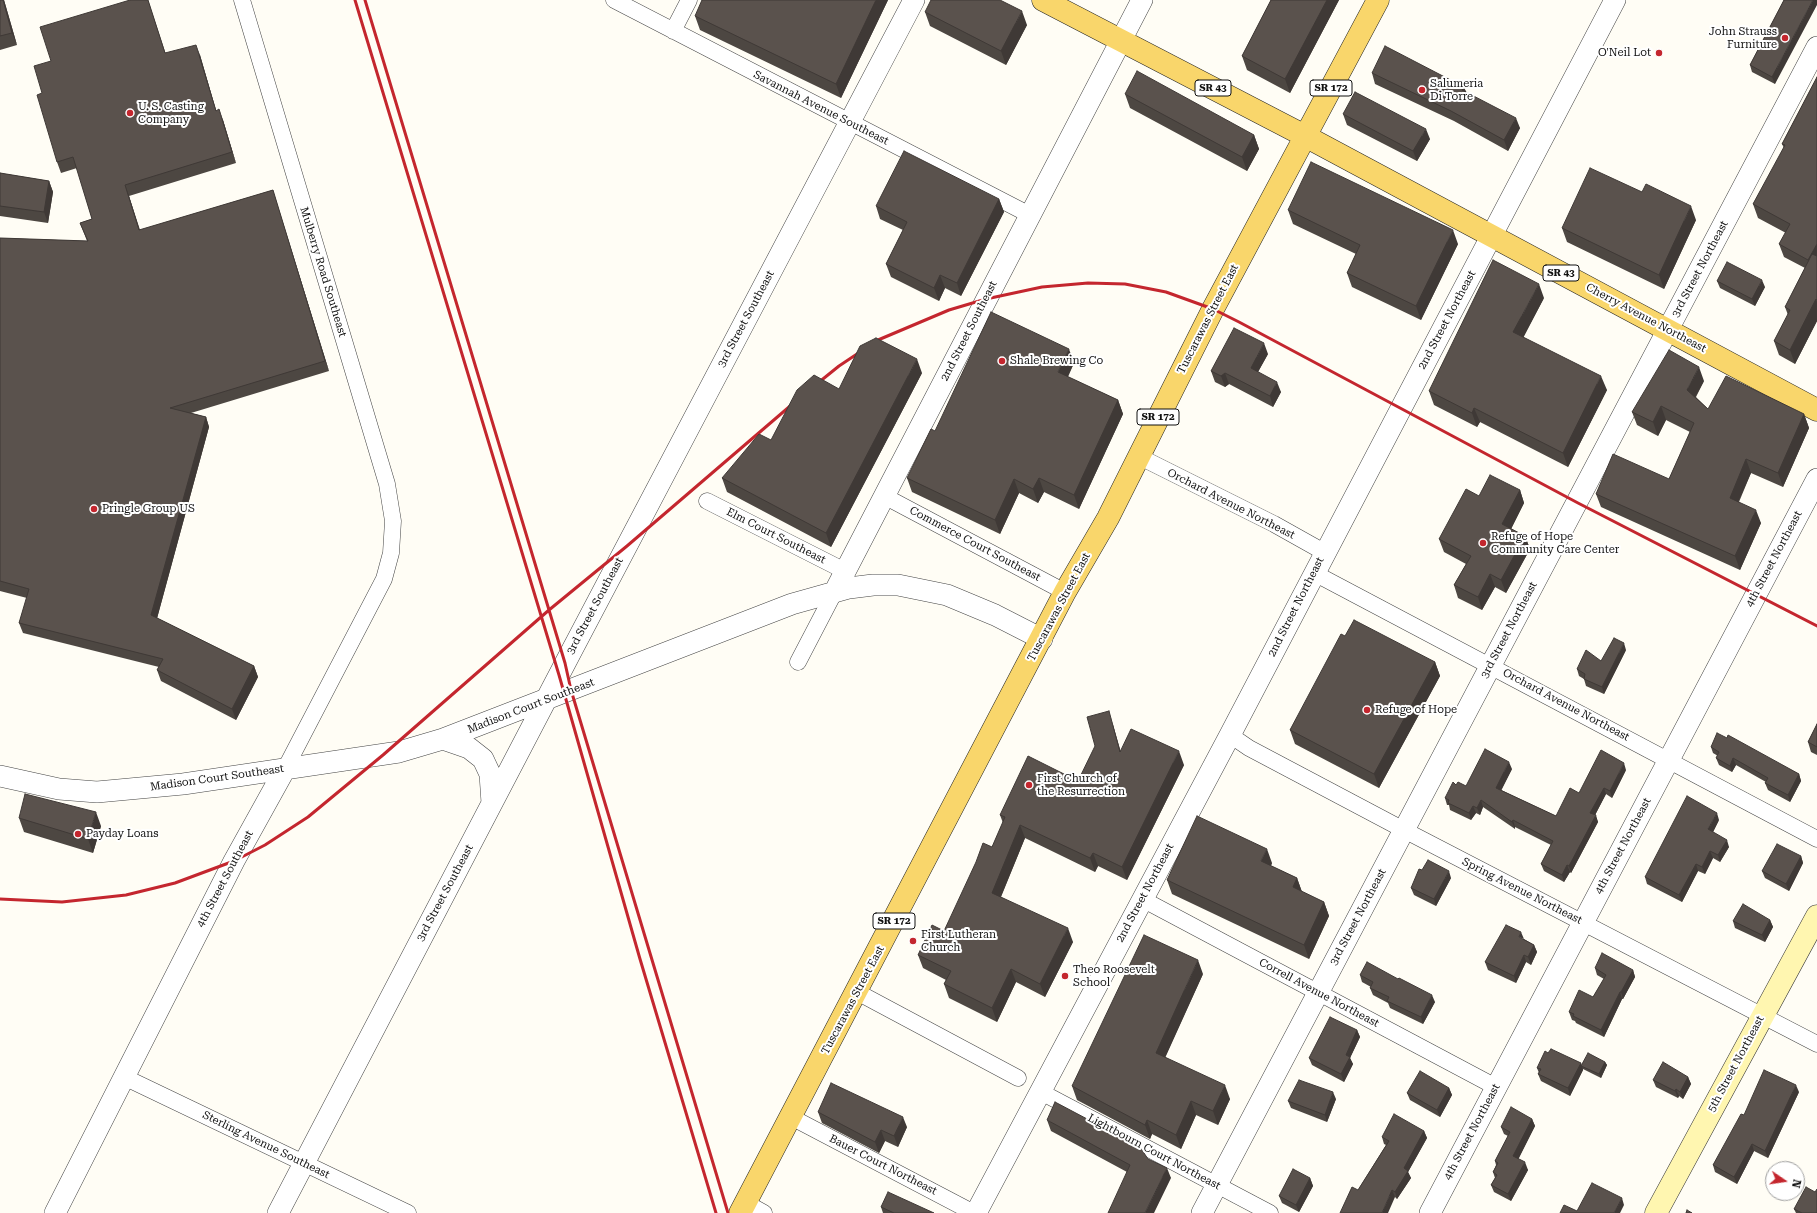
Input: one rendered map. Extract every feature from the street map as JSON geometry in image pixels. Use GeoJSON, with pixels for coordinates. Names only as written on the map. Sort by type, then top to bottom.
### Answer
{"type":"FeatureCollection","features":[{"type":"Feature","properties":{"kind":"main road","name":"SR 43"},"geometry":{"type":"LineString","coordinates":[[1043,0],[1305,136]]}},
{"type":"Feature","properties":{"kind":"main road","name":"Tuscarawas Street East"},"geometry":{"type":"LineString","coordinates":[[750,1210],[791,1117],[1042,639],[1065,592],[1108,518],[1213,309],[1378,0]]}},
{"type":"Feature","properties":{"kind":"main road","name":"Cherry Avenue Northeast"},"geometry":{"type":"LineString","coordinates":[[1305,136],[1817,410]]}},
{"type":"Feature","properties":{"kind":"main road","name":"5th Street Northeast"},"geometry":{"type":"LineString","coordinates":[[1656,1213],[1817,916]]}},
{"type":"Feature","properties":{"kind":"street","name":"Mulberry Road Southeast"},"geometry":{"type":"LineString","coordinates":[[242,0],[387,484],[392,514],[392,545]]}},
{"type":"Feature","properties":{"kind":"street","name":"Savannah Avenue Southeast"},"geometry":{"type":"LineString","coordinates":[[614,0],[1030,215]]}},
{"type":"Feature","properties":{"kind":"street"},"geometry":{"type":"LineString","coordinates":[[673,31],[688,0]]}},
{"type":"Feature","properties":{"kind":"street","name":"3rd Street Southeast"},"geometry":{"type":"LineString","coordinates":[[278,1213],[914,0]]}},
{"type":"Feature","properties":{"kind":"street","name":"2nd Street Southeast"},"geometry":{"type":"LineString","coordinates":[[798,662],[1142,0]]}},
{"type":"Feature","properties":{"kind":"street","name":"2nd Street Northeast"},"geometry":{"type":"LineString","coordinates":[[975,1213],[1230,734],[1324,552],[1615,0]]}},
{"type":"Feature","properties":{"kind":"street","name":"3rd Street Northeast"},"geometry":{"type":"LineString","coordinates":[[1202,1213],[1817,47]]}},
{"type":"Feature","properties":{"kind":"street","name":"Orchard Avenue Northeast"},"geometry":{"type":"LineString","coordinates":[[1138,456],[1274,524],[1324,552]]}},
{"type":"Feature","properties":{"kind":"street","name":"4th Street Northeast"},"geometry":{"type":"LineString","coordinates":[[1430,1213],[1582,922],[1817,479]]}},
{"type":"Feature","properties":{"kind":"street","name":"Commerce Court Southeast"},"geometry":{"type":"LineString","coordinates":[[884,496],[1065,592]]}},
{"type":"Feature","properties":{"kind":"street","name":"Elm Court Southeast"},"geometry":{"type":"LineString","coordinates":[[707,501],[845,571]]}},
{"type":"Feature","properties":{"kind":"street","name":"4th Street Southeast"},"geometry":{"type":"LineString","coordinates":[[55,1213],[234,861],[285,769],[384,579],[392,545]]}},
{"type":"Feature","properties":{"kind":"street","name":"Orchard Avenue Northeast"},"geometry":{"type":"LineString","coordinates":[[1314,573],[1817,839]]}},
{"type":"Feature","properties":{"kind":"street","name":"Madison Court Southeast"},"geometry":{"type":"LineString","coordinates":[[0,776],[59,789],[98,792],[183,784],[383,755],[443,739],[792,604],[835,591],[873,585],[898,585],[922,589],[970,603],[1042,639]]}},
{"type":"Feature","properties":{"kind":"street","name":"Spring Avenue Northeast"},"geometry":{"type":"LineString","coordinates":[[1230,734],[1250,748],[1404,830],[1817,1044]]}},
{"type":"Feature","properties":{"kind":"street"},"geometry":{"type":"LineString","coordinates":[[443,739],[469,748],[483,759],[490,774],[492,803]]}},
{"type":"Feature","properties":{"kind":"street","name":"Correll Avenue Northeast"},"geometry":{"type":"LineString","coordinates":[[1142,899],[1496,1087]]}},
{"type":"Feature","properties":{"kind":"street"},"geometry":{"type":"LineString","coordinates":[[857,992],[1018,1078]]}},
{"type":"Feature","properties":{"kind":"street","name":"Sterling Avenue Southeast"},"geometry":{"type":"LineString","coordinates":[[124,1077],[408,1213]]}},
{"type":"Feature","properties":{"kind":"street","name":"Lightbourn Court Northeast"},"geometry":{"type":"LineString","coordinates":[[1039,1091],[1270,1213]]}},
{"type":"Feature","properties":{"kind":"street","name":"Bauer Court Northeast"},"geometry":{"type":"LineString","coordinates":[[791,1117],[975,1213]]}},
{"type":"Feature","properties":{"kind":"building"},"geometry":{"type":"Polygon","coordinates":[[[0,0],[3,0],[12,33],[0,36],[0,0]]]}},
{"type":"Feature","properties":{"kind":"building","name":"Pringle Group US"},"geometry":{"type":"Polygon","coordinates":[[[130,0],[148,0],[165,53],[196,45],[216,111],[219,109],[232,152],[125,185],[139,230],[273,190],[325,361],[170,408],[206,417],[151,615],[254,666],[232,709],[157,670],[163,659],[19,623],[29,589],[0,581],[0,238],[88,241],[80,223],[92,219],[73,157],[57,162],[37,95],[42,93],[34,66],[51,61],[40,27],[130,0]]]}},
{"type":"Feature","properties":{"kind":"building"},"geometry":{"type":"Polygon","coordinates":[[[702,0],[876,0],[836,84],[695,16],[702,0]]]}},
{"type":"Feature","properties":{"kind":"building"},"geometry":{"type":"Polygon","coordinates":[[[931,0],[1000,0],[1022,11],[1001,51],[925,12],[931,0]]]}},
{"type":"Feature","properties":{"kind":"building"},"geometry":{"type":"Polygon","coordinates":[[[1271,0],[1327,0],[1285,79],[1242,56],[1271,0]]]}},
{"type":"Feature","properties":{"kind":"building","name":"John Strauss Furniture"},"geometry":{"type":"Polygon","coordinates":[[[1784,0],[1813,0],[1772,77],[1750,65],[1784,0]]]}},
{"type":"Feature","properties":{"kind":"building"},"geometry":{"type":"Polygon","coordinates":[[[1385,46],[1464,87],[1462,90],[1516,118],[1504,140],[1451,111],[1372,73],[1385,46]]]}},
{"type":"Feature","properties":{"kind":"building"},"geometry":{"type":"Polygon","coordinates":[[[1137,71],[1254,135],[1242,157],[1125,94],[1137,71]]]}},
{"type":"Feature","properties":{"kind":"building"},"geometry":{"type":"Polygon","coordinates":[[[1817,77],[1817,244],[1808,260],[1779,244],[1790,224],[1753,204],[1785,145],[1782,144],[1817,77]]]}},
{"type":"Feature","properties":{"kind":"building"},"geometry":{"type":"Polygon","coordinates":[[[1355,92],[1426,129],[1413,151],[1343,114],[1355,92]]]}},
{"type":"Feature","properties":{"kind":"building"},"geometry":{"type":"Polygon","coordinates":[[[904,151],[999,199],[957,283],[940,275],[934,288],[886,264],[907,222],[876,206],[904,151]]]}},
{"type":"Feature","properties":{"kind":"building"},"geometry":{"type":"Polygon","coordinates":[[[1311,162],[1453,230],[1416,306],[1347,273],[1360,245],[1288,210],[1311,162]]]}},
{"type":"Feature","properties":{"kind":"building"},"geometry":{"type":"Polygon","coordinates":[[[1590,168],[1642,192],[1646,184],[1691,206],[1659,275],[1562,228],[1590,168]]]}},
{"type":"Feature","properties":{"kind":"building"},"geometry":{"type":"Polygon","coordinates":[[[0,173],[49,181],[44,212],[0,206],[0,173]]]}},
{"type":"Feature","properties":{"kind":"building"},"geometry":{"type":"Polygon","coordinates":[[[1812,254],[1817,256],[1817,300],[1816,299],[1790,350],[1774,341],[1790,310],[1785,307],[1812,254]]]}},
{"type":"Feature","properties":{"kind":"building"},"geometry":{"type":"Polygon","coordinates":[[[1493,260],[1539,284],[1513,332],[1601,376],[1563,453],[1474,408],[1472,413],[1429,391],[1493,260]]]}},
{"type":"Feature","properties":{"kind":"building"},"geometry":{"type":"Polygon","coordinates":[[[1727,262],[1762,280],[1752,299],[1717,281],[1727,262]]]}},
{"type":"Feature","properties":{"kind":"building"},"geometry":{"type":"Polygon","coordinates":[[[991,312],[1069,349],[1058,372],[1118,400],[1074,495],[1039,478],[1033,489],[1014,479],[995,520],[907,478],[931,429],[935,431],[991,312]]]}},
{"type":"Feature","properties":{"kind":"building"},"geometry":{"type":"Polygon","coordinates":[[[1234,328],[1264,343],[1251,368],[1277,382],[1270,396],[1225,373],[1221,376],[1211,371],[1234,328]]]}},
{"type":"Feature","properties":{"kind":"building"},"geometry":{"type":"Polygon","coordinates":[[[876,338],[917,359],[826,533],[722,478],[759,434],[771,440],[797,390],[814,375],[839,389],[860,346],[876,338]]]}},
{"type":"Feature","properties":{"kind":"building"},"geometry":{"type":"Polygon","coordinates":[[[1669,350],[1699,367],[1687,390],[1708,409],[1726,376],[1804,414],[1778,473],[1746,459],[1730,498],[1756,510],[1735,556],[1596,494],[1613,454],[1669,479],[1694,423],[1661,406],[1653,422],[1632,412],[1669,350]]]}},
{"type":"Feature","properties":{"kind":"building","name":"Refuge of Hope Community Care Center"},"geometry":{"type":"Polygon","coordinates":[[[1490,475],[1520,490],[1502,524],[1525,536],[1501,580],[1490,574],[1478,597],[1454,585],[1471,556],[1439,539],[1466,489],[1479,496],[1490,475]]]}},
{"type":"Feature","properties":{"kind":"building","name":"Refuge of Hope"},"geometry":{"type":"Polygon","coordinates":[[[1354,620],[1435,662],[1374,774],[1290,730],[1341,634],[1345,636],[1354,620]]]}},
{"type":"Feature","properties":{"kind":"building"},"geometry":{"type":"Polygon","coordinates":[[[1614,638],[1624,643],[1602,687],[1584,679],[1585,674],[1577,669],[1586,650],[1601,661],[1614,638]]]}},
{"type":"Feature","properties":{"kind":"building"},"geometry":{"type":"Polygon","coordinates":[[[1109,711],[1120,752],[1131,729],[1179,751],[1122,867],[1093,853],[1090,858],[1020,825],[992,893],[1068,928],[1040,984],[1011,969],[992,1008],[944,984],[951,971],[918,955],[932,925],[944,931],[976,862],[983,843],[992,847],[1005,817],[1000,815],[1028,756],[1078,781],[1095,746],[1087,717],[1109,711]]]}},
{"type":"Feature","properties":{"kind":"building"},"geometry":{"type":"Polygon","coordinates":[[[1817,724],[1817,747],[1808,742],[1817,724]]]}},
{"type":"Feature","properties":{"kind":"building"},"geometry":{"type":"Polygon","coordinates":[[[1717,733],[1727,738],[1728,735],[1799,774],[1788,795],[1765,783],[1768,778],[1733,758],[1730,766],[1716,758],[1719,752],[1711,747],[1717,733]]]}},
{"type":"Feature","properties":{"kind":"building"},"geometry":{"type":"Polygon","coordinates":[[[1485,749],[1509,762],[1496,788],[1556,816],[1570,788],[1579,793],[1601,750],[1624,763],[1610,791],[1604,788],[1590,813],[1596,815],[1569,866],[1567,865],[1562,875],[1541,864],[1553,841],[1513,820],[1512,822],[1481,800],[1477,808],[1473,806],[1469,813],[1448,803],[1449,800],[1445,798],[1453,782],[1456,785],[1458,782],[1466,786],[1485,749]]]}},
{"type":"Feature","properties":{"kind":"building"},"geometry":{"type":"Polygon","coordinates":[[[25,794],[96,812],[88,839],[19,818],[25,794]]]}},
{"type":"Feature","properties":{"kind":"building"},"geometry":{"type":"Polygon","coordinates":[[[1687,796],[1717,813],[1708,829],[1727,840],[1718,855],[1710,851],[1702,867],[1696,864],[1679,895],[1645,877],[1687,796]]]}},
{"type":"Feature","properties":{"kind":"building"},"geometry":{"type":"Polygon","coordinates":[[[1197,816],[1267,849],[1261,861],[1297,878],[1293,887],[1324,902],[1304,945],[1167,880],[1197,816]]]}},
{"type":"Feature","properties":{"kind":"building"},"geometry":{"type":"Polygon","coordinates":[[[1777,844],[1801,856],[1786,884],[1762,871],[1777,844]]]}},
{"type":"Feature","properties":{"kind":"building"},"geometry":{"type":"Polygon","coordinates":[[[1428,860],[1449,871],[1434,899],[1411,888],[1419,869],[1422,870],[1428,860]]]}},
{"type":"Feature","properties":{"kind":"building"},"geometry":{"type":"Polygon","coordinates":[[[1743,904],[1770,920],[1762,935],[1733,921],[1743,904]]]}},
{"type":"Feature","properties":{"kind":"building"},"geometry":{"type":"Polygon","coordinates":[[[1506,925],[1521,932],[1519,937],[1534,945],[1528,957],[1524,955],[1514,976],[1485,962],[1506,925]]]}},
{"type":"Feature","properties":{"kind":"building"},"geometry":{"type":"Polygon","coordinates":[[[1144,935],[1198,960],[1156,1053],[1225,1085],[1213,1111],[1191,1101],[1176,1135],[1147,1120],[1145,1125],[1072,1086],[1144,935]]]}},
{"type":"Feature","properties":{"kind":"building"},"geometry":{"type":"Polygon","coordinates":[[[1602,953],[1633,970],[1601,1030],[1573,1016],[1574,1014],[1569,1012],[1579,990],[1593,997],[1606,975],[1595,968],[1602,953]]]}},
{"type":"Feature","properties":{"kind":"building"},"geometry":{"type":"Polygon","coordinates":[[[1367,962],[1432,995],[1421,1017],[1387,1001],[1389,997],[1370,988],[1373,982],[1360,975],[1367,962]]]}},
{"type":"Feature","properties":{"kind":"building"},"geometry":{"type":"Polygon","coordinates":[[[1330,1017],[1357,1030],[1346,1055],[1350,1057],[1341,1074],[1309,1058],[1330,1017]]]}},
{"type":"Feature","properties":{"kind":"building"},"geometry":{"type":"Polygon","coordinates":[[[1551,1049],[1581,1063],[1568,1088],[1538,1074],[1541,1069],[1537,1068],[1545,1051],[1548,1053],[1551,1049]]]}},
{"type":"Feature","properties":{"kind":"building"},"geometry":{"type":"Polygon","coordinates":[[[1588,1053],[1605,1062],[1599,1074],[1581,1066],[1588,1053]]]}},
{"type":"Feature","properties":{"kind":"building"},"geometry":{"type":"Polygon","coordinates":[[[1663,1062],[1688,1077],[1680,1092],[1653,1080],[1663,1062]]]}},
{"type":"Feature","properties":{"kind":"building"},"geometry":{"type":"Polygon","coordinates":[[[1764,1070],[1796,1085],[1765,1151],[1752,1144],[1734,1177],[1713,1165],[1741,1114],[1744,1115],[1764,1070]]]}},
{"type":"Feature","properties":{"kind":"building"},"geometry":{"type":"Polygon","coordinates":[[[1420,1071],[1449,1088],[1437,1110],[1407,1093],[1420,1071]]]}},
{"type":"Feature","properties":{"kind":"building"},"geometry":{"type":"Polygon","coordinates":[[[1299,1080],[1333,1092],[1325,1115],[1288,1101],[1299,1080]]]}},
{"type":"Feature","properties":{"kind":"building"},"geometry":{"type":"Polygon","coordinates":[[[831,1083],[903,1117],[894,1136],[881,1130],[875,1142],[818,1112],[831,1083]]]}},
{"type":"Feature","properties":{"kind":"building"},"geometry":{"type":"Polygon","coordinates":[[[1055,1102],[1140,1147],[1148,1159],[1167,1168],[1145,1213],[1108,1213],[1130,1165],[1047,1120],[1055,1102]]]}},
{"type":"Feature","properties":{"kind":"building"},"geometry":{"type":"Polygon","coordinates":[[[1511,1107],[1532,1119],[1513,1156],[1525,1162],[1508,1194],[1491,1185],[1497,1175],[1493,1172],[1498,1163],[1495,1161],[1510,1132],[1501,1127],[1511,1107]]]}},
{"type":"Feature","properties":{"kind":"building"},"geometry":{"type":"Polygon","coordinates":[[[1394,1114],[1424,1131],[1404,1168],[1408,1171],[1395,1192],[1392,1190],[1382,1213],[1340,1213],[1352,1187],[1358,1190],[1389,1141],[1382,1137],[1394,1114]]]}},
{"type":"Feature","properties":{"kind":"building"},"geometry":{"type":"Polygon","coordinates":[[[1293,1169],[1310,1178],[1296,1205],[1279,1196],[1293,1169]]]}},
{"type":"Feature","properties":{"kind":"building"},"geometry":{"type":"Polygon","coordinates":[[[1592,1183],[1622,1198],[1614,1213],[1560,1213],[1564,1205],[1577,1211],[1592,1183]]]}},
{"type":"Feature","properties":{"kind":"building"},"geometry":{"type":"Polygon","coordinates":[[[1806,1187],[1815,1192],[1817,1189],[1817,1213],[1802,1213],[1794,1209],[1798,1201],[1805,1201],[1806,1187]]]}},
{"type":"Feature","properties":{"kind":"building"},"geometry":{"type":"Polygon","coordinates":[[[888,1192],[934,1213],[894,1213],[881,1207],[888,1192]]]}},
{"type":"Feature","properties":{"kind":"railway"},"geometry":{"type":"LineString","coordinates":[[355,0],[559,675],[640,959],[716,1213]]}},
{"type":"Feature","properties":{"kind":"railway"},"geometry":{"type":"LineString","coordinates":[[365,0],[565,663],[571,690],[728,1213]]}},
{"type":"Feature","properties":{"kind":"railway"},"geometry":{"type":"LineString","coordinates":[[813,387],[839,366],[878,340],[949,310],[986,299],[1042,287],[1088,283],[1125,284],[1166,292],[1213,309],[1239,322],[1578,503],[1817,626]]}},
{"type":"Feature","properties":{"kind":"railway"},"geometry":{"type":"LineString","coordinates":[[0,899],[62,902],[126,895],[175,883],[234,861],[265,845],[308,817],[383,755],[549,610],[627,546],[796,401]]}},
{"type":"Feature","properties":{"kind":"place","name":"John Strauss Furniture"},"geometry":{"type":"Point","coordinates":[1785,38]}},
{"type":"Feature","properties":{"kind":"place","name":"O'Neil Lot"},"geometry":{"type":"Point","coordinates":[1659,53]}},
{"type":"Feature","properties":{"kind":"place","name":"Salumeria Di Torre"},"geometry":{"type":"Point","coordinates":[1422,90]}},
{"type":"Feature","properties":{"kind":"place","name":"U. S. Casting Company"},"geometry":{"type":"Point","coordinates":[130,113]}},
{"type":"Feature","properties":{"kind":"place","name":"Shale Brewing Co"},"geometry":{"type":"Point","coordinates":[1002,361]}},
{"type":"Feature","properties":{"kind":"place","name":"Pringle Group US"},"geometry":{"type":"Point","coordinates":[94,509]}},
{"type":"Feature","properties":{"kind":"place","name":"Refuge of Hope Community Care Center"},"geometry":{"type":"Point","coordinates":[1483,543]}},
{"type":"Feature","properties":{"kind":"place","name":"Refuge of Hope"},"geometry":{"type":"Point","coordinates":[1367,710]}},
{"type":"Feature","properties":{"kind":"place","name":"First Church of the Resurrection"},"geometry":{"type":"Point","coordinates":[1029,785]}},
{"type":"Feature","properties":{"kind":"place","name":"Payday Loans"},"geometry":{"type":"Point","coordinates":[78,834]}},
{"type":"Feature","properties":{"kind":"place","name":"First Lutheran Church"},"geometry":{"type":"Point","coordinates":[913,941]}},
{"type":"Feature","properties":{"kind":"place","name":"Theo Roosevelt School"},"geometry":{"type":"Point","coordinates":[1065,976]}}]}
